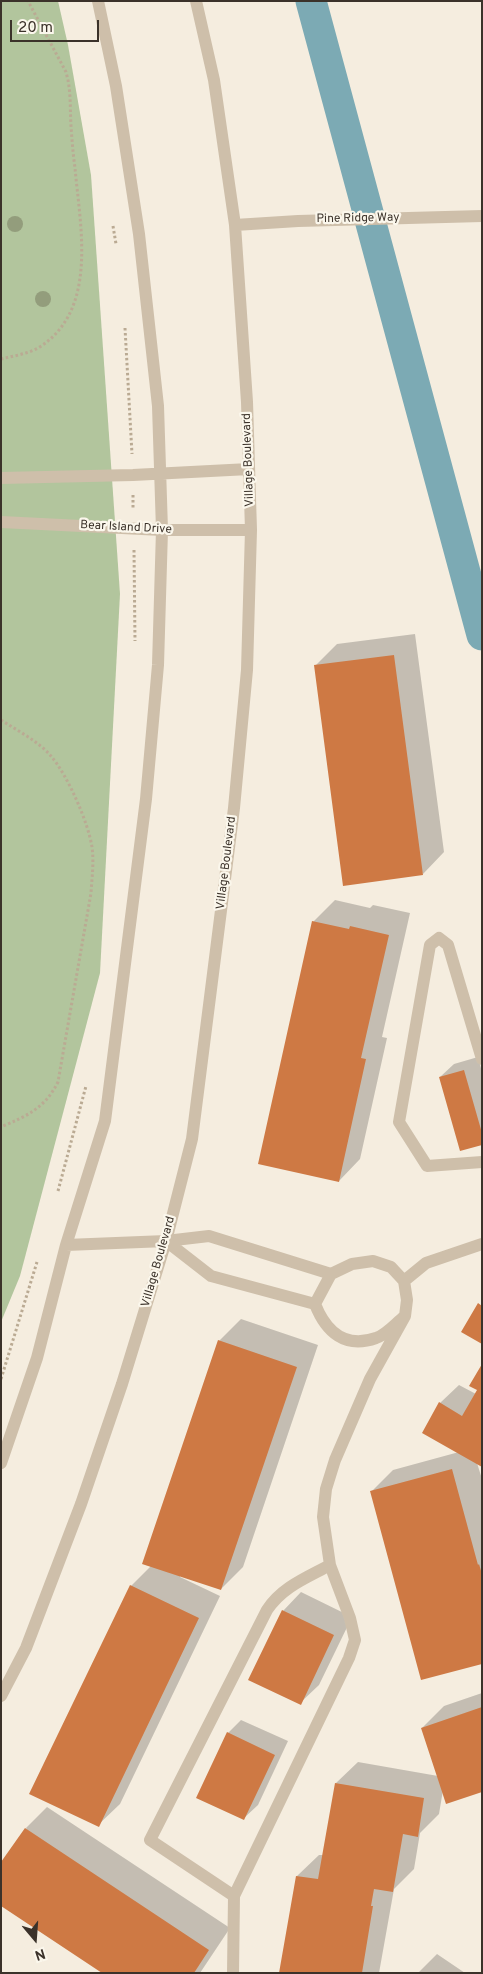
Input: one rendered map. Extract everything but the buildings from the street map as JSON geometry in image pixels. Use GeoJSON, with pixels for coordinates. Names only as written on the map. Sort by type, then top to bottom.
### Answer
{"type":"FeatureCollection","features":[{"type":"Feature","properties":{"kind":"street"},"geometry":{"type":"LineString","coordinates":[[1,1463],[37,1358],[66,1245],[105,1121],[146,799],[158,665],[162,530],[158,406],[139,234],[116,86],[98,1]]}},
{"type":"Feature","properties":{"kind":"street","name":"Village Boulevard"},"geometry":{"type":"LineString","coordinates":[[1,1696],[26,1648],[81,1504],[122,1384],[166,1241],[192,1140],[233,818],[247,670],[251,530],[247,402],[235,225],[214,80],[196,1]]}},
{"type":"Feature","properties":{"kind":"street","name":"Pine Ridge Way"},"geometry":{"type":"LineString","coordinates":[[235,225],[298,221],[482,216]]}},
{"type":"Feature","properties":{"kind":"street"},"geometry":{"type":"LineString","coordinates":[[1,478],[161,474],[249,469]]}},
{"type":"Feature","properties":{"kind":"street","name":"Bear Island Drive"},"geometry":{"type":"LineString","coordinates":[[1,522],[162,530],[251,530]]}},
{"type":"Feature","properties":{"kind":"street"},"geometry":{"type":"LineString","coordinates":[[482,1059],[448,945],[439,938],[430,945],[399,1122],[427,1166],[482,1162]]}},
{"type":"Feature","properties":{"kind":"street"},"geometry":{"type":"LineString","coordinates":[[66,1245],[166,1241],[209,1236],[331,1274]]}},
{"type":"Feature","properties":{"kind":"street"},"geometry":{"type":"LineString","coordinates":[[166,1241],[211,1276],[315,1304]]}},
{"type":"Feature","properties":{"kind":"street"},"geometry":{"type":"LineString","coordinates":[[404,1281],[426,1263],[482,1244]]}},
{"type":"Feature","properties":{"kind":"street"},"geometry":{"type":"LineString","coordinates":[[234,1973],[234,1896],[349,1658],[355,1640],[350,1618],[330,1565],[323,1517],[326,1489],[334,1460],[370,1379],[404,1316],[407,1300],[404,1281],[391,1266],[373,1261],[352,1264],[331,1274],[315,1304],[320,1317],[330,1331],[352,1342],[377,1338],[404,1316]]}},
{"type":"Feature","properties":{"kind":"street"},"geometry":{"type":"LineString","coordinates":[[234,1896],[150,1840],[266,1610],[275,1598],[288,1588],[330,1565]]}},
{"type":"Feature","properties":{"kind":"path"},"geometry":{"type":"LineString","coordinates":[[1,359],[20,355],[37,348],[61,328],[71,308],[79,284],[82,266],[68,80],[66,72],[28,1]]}},
{"type":"Feature","properties":{"kind":"path"},"geometry":{"type":"LineString","coordinates":[[113,225],[116,244]]}},
{"type":"Feature","properties":{"kind":"path"},"geometry":{"type":"LineString","coordinates":[[125,322],[133,475],[135,646]]}},
{"type":"Feature","properties":{"kind":"path"},"geometry":{"type":"LineString","coordinates":[[1,720],[38,744],[51,756],[66,779],[92,845],[93,864],[91,893],[58,1082],[52,1096],[39,1108],[24,1118],[1,1127]]}},
{"type":"Feature","properties":{"kind":"path"},"geometry":{"type":"LineString","coordinates":[[58,1191],[88,1079]]}},
{"type":"Feature","properties":{"kind":"path"},"geometry":{"type":"LineString","coordinates":[[1,1379],[38,1257]]}},
{"type":"Feature","properties":{"kind":"green space"},"geometry":{"type":"Polygon","coordinates":[[[1,1],[58,1],[68,45],[91,175],[120,594],[100,973],[20,1276],[1,1322],[1,1]]]}},
{"type":"Feature","properties":{"kind":"waterway"},"geometry":{"type":"LineString","coordinates":[[311,1],[482,635]]}}]}
